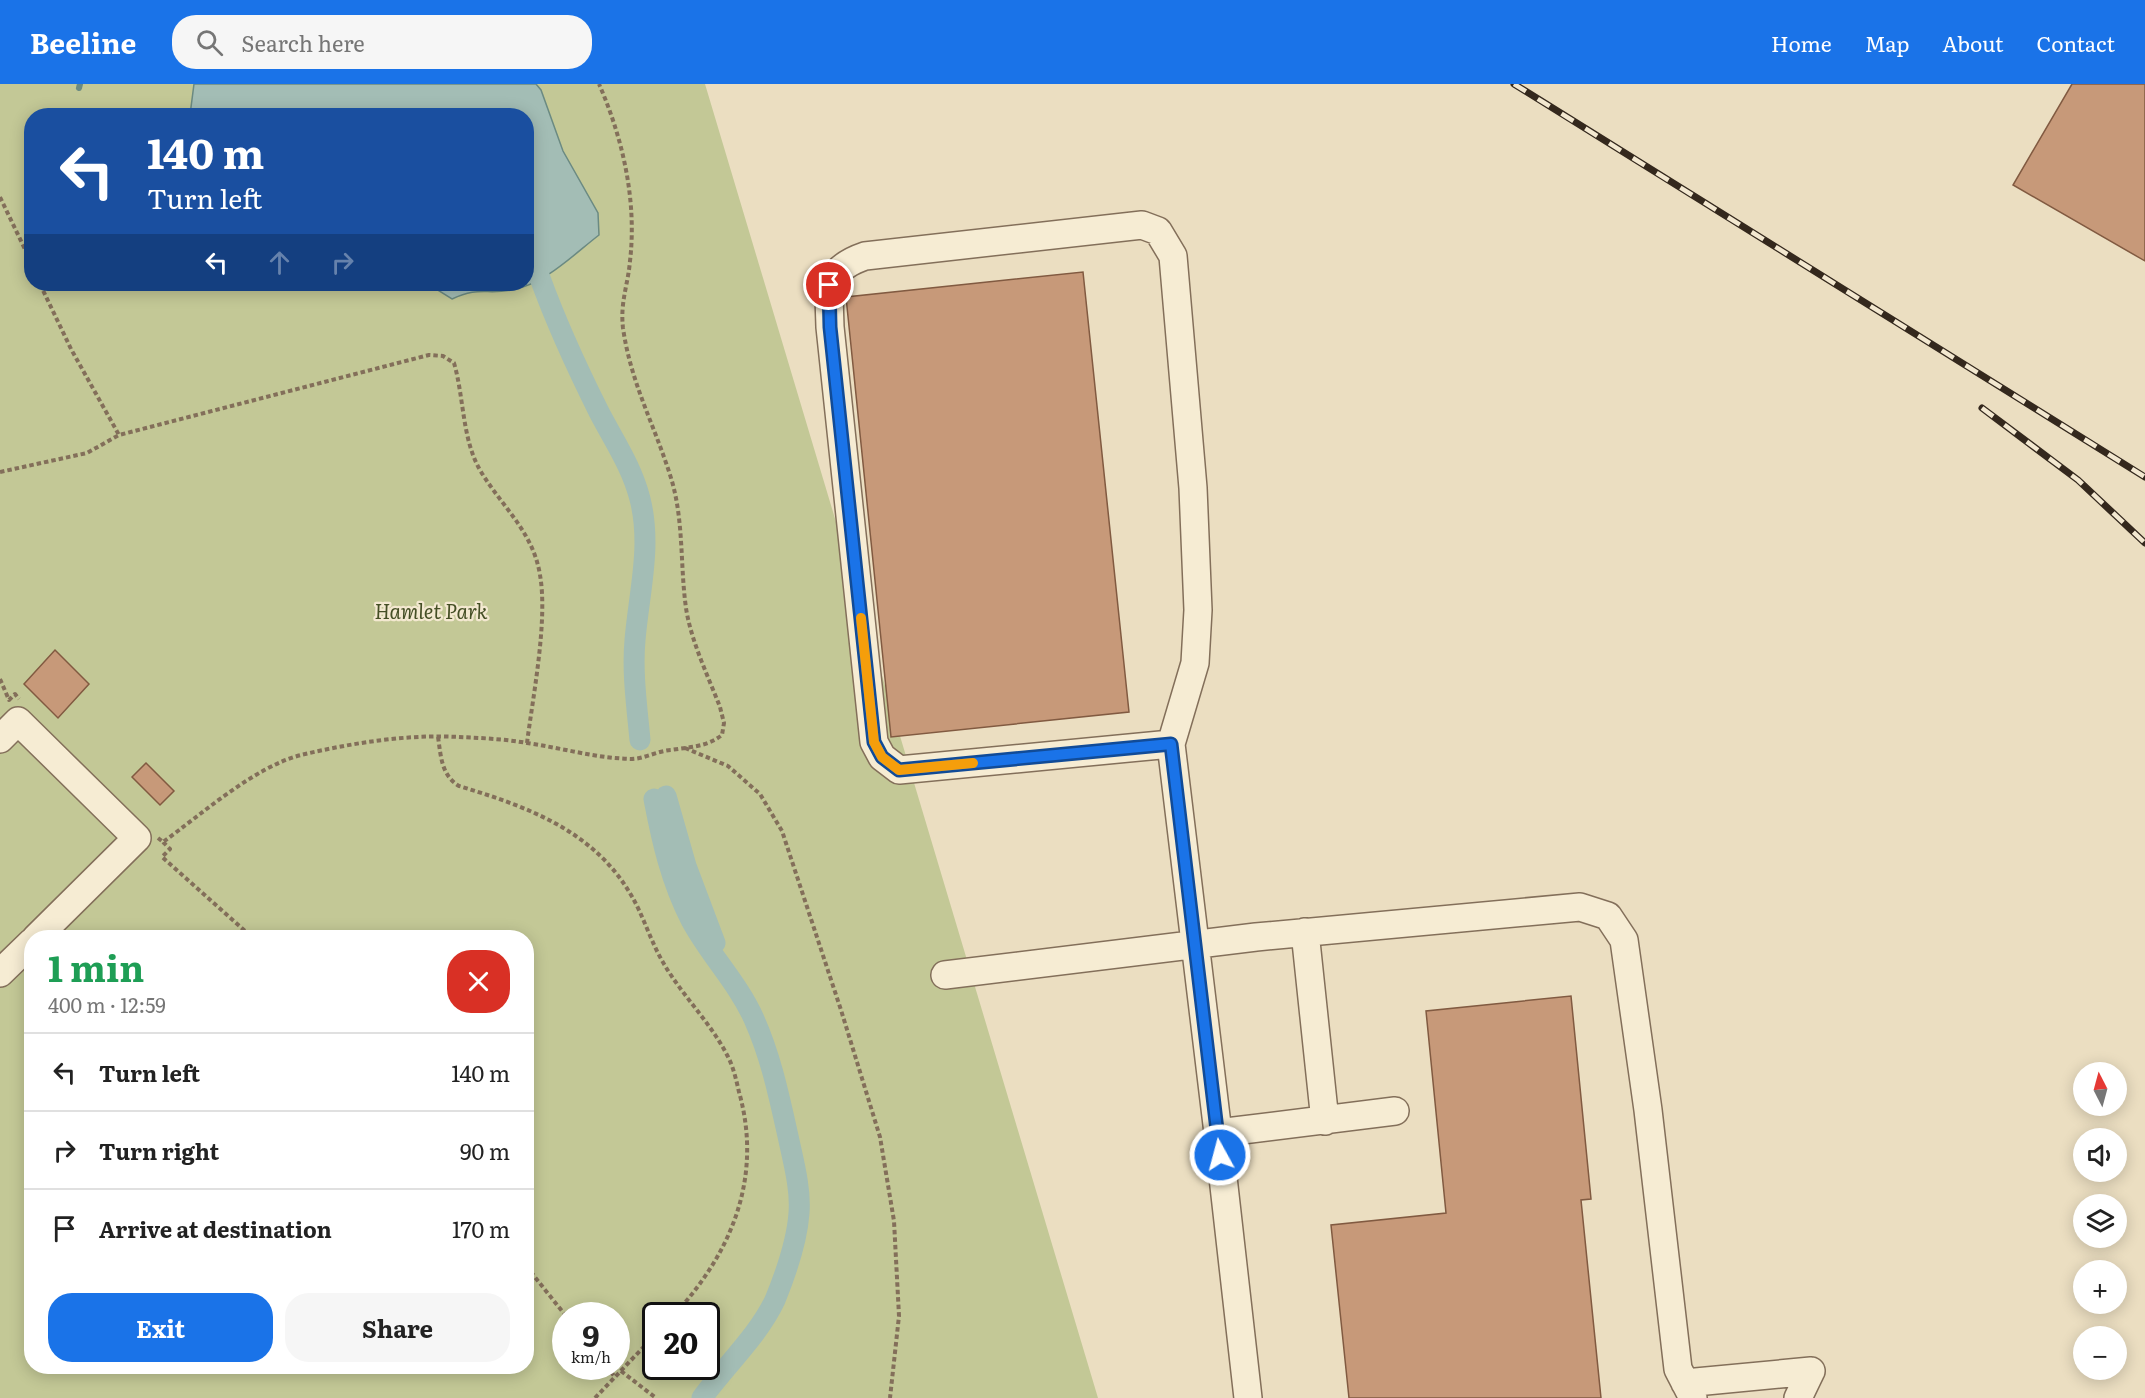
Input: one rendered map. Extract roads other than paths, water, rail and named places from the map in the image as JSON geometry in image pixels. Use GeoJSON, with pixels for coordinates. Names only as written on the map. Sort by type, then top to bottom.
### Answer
{"type":"FeatureCollection","features":[{"type":"Feature","properties":{"kind":"street"},"geometry":{"type":"LineString","coordinates":[[1171,744],[899,770],[882,757],[874,742],[830,327],[829,285],[846,263],[865,256],[1142,225],[1158,231],[1173,256],[1193,488],[1198,610],[1194,663],[1171,744],[1248,1398]]}},
{"type":"Feature","properties":{"kind":"street"},"geometry":{"type":"LineString","coordinates":[[14,721],[137,838],[44,930]]}},
{"type":"Feature","properties":{"kind":"street"},"geometry":{"type":"LineString","coordinates":[[945,975],[1196,944],[1580,907],[1608,916],[1624,940],[1648,1110],[1678,1369],[1689,1391],[1811,1371],[1798,1398]]}},
{"type":"Feature","properties":{"kind":"street"},"geometry":{"type":"LineString","coordinates":[[1305,933],[1326,1121]]}},
{"type":"Feature","properties":{"kind":"street"},"geometry":{"type":"LineString","coordinates":[[0,973],[24,950]]}},
{"type":"Feature","properties":{"kind":"street"},"geometry":{"type":"LineString","coordinates":[[1218,1133],[1395,1112]]}},
{"type":"Feature","properties":{"kind":"water"},"geometry":{"type":"Polygon","coordinates":[[[194,84],[536,84],[541,90],[563,151],[598,213],[599,235],[558,268],[534,283],[534,108],[191,108],[194,84]]]}},
{"type":"Feature","properties":{"kind":"water"},"geometry":{"type":"Polygon","coordinates":[[[439,291],[504,291],[469,293],[452,299],[439,291]]]}},
{"type":"Feature","properties":{"kind":"waterway"},"geometry":{"type":"LineString","coordinates":[[79,88],[80,84]]}},
{"type":"Feature","properties":{"kind":"waterway"},"geometry":{"type":"LineString","coordinates":[[540,278],[553,313],[599,412],[627,465],[640,499],[645,552],[634,665],[640,740]]}},
{"type":"Feature","properties":{"kind":"waterway"},"geometry":{"type":"LineString","coordinates":[[666,796],[686,866],[715,943]]}},
{"type":"Feature","properties":{"kind":"waterway"},"geometry":{"type":"LineString","coordinates":[[654,799],[668,861],[684,905],[698,933],[740,993],[760,1033],[778,1091],[799,1194],[796,1235],[775,1300],[760,1326],[702,1398]]}},
{"type":"Feature","properties":{"kind":"railway"},"geometry":{"type":"LineString","coordinates":[[1514,84],[2145,477]]}},
{"type":"Feature","properties":{"kind":"railway"},"geometry":{"type":"LineString","coordinates":[[1982,408],[2078,480],[2145,543]]}},
{"type":"Feature","properties":{"kind":"park label","name":"Hamlet Park"},"geometry":{"type":"Point","coordinates":[431,610]}}]}
